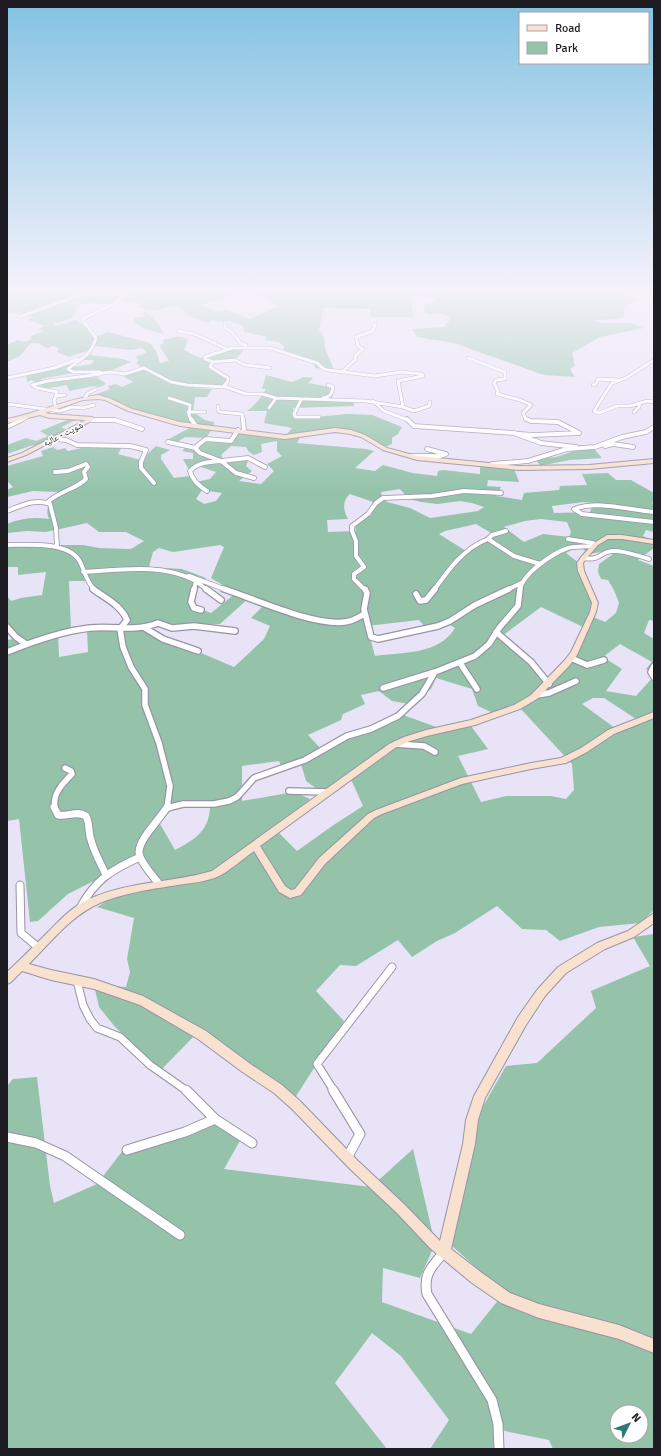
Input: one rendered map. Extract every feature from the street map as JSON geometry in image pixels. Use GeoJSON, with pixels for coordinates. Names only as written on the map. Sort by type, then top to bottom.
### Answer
{"type":"FeatureCollection","features":[{"type":"Feature","properties":{"kind":"street"},"geometry":{"type":"LineString","coordinates":[[85,356],[67,370],[125,374],[144,368],[171,382],[187,385],[223,387],[234,389],[246,394],[262,394],[276,398],[301,400],[373,401],[416,410],[429,406],[430,402]]}},
{"type":"Feature","properties":{"kind":"street"},"geometry":{"type":"LineString","coordinates":[[207,356],[204,358],[212,362],[234,360],[245,365],[270,368]]}},
{"type":"Feature","properties":{"kind":"street"},"geometry":{"type":"LineString","coordinates":[[295,356],[317,363],[324,369],[342,372],[375,376],[400,372],[422,374],[424,376],[419,378],[398,381],[403,407]]}},
{"type":"Feature","properties":{"kind":"street"},"geometry":{"type":"LineString","coordinates":[[342,372],[355,360],[356,356]]}},
{"type":"Feature","properties":{"kind":"street"},"geometry":{"type":"LineString","coordinates":[[7,378],[58,367],[82,358]]}},
{"type":"Feature","properties":{"kind":"street"},"geometry":{"type":"LineString","coordinates":[[373,401],[380,410],[406,419],[414,426],[534,436],[580,433],[558,422],[531,421],[526,419],[523,413],[531,405],[520,400],[497,394],[498,391],[494,383],[496,380],[505,379],[505,372],[498,368],[479,363],[468,358]]}},
{"type":"Feature","properties":{"kind":"street"},"geometry":{"type":"LineString","coordinates":[[654,360],[626,378],[610,384],[602,400],[594,411],[599,413],[615,407],[630,406],[647,401],[654,402]]}},
{"type":"Feature","properties":{"kind":"street"},"geometry":{"type":"LineString","coordinates":[[212,362],[210,367],[228,378],[228,381],[223,387]]}},
{"type":"Feature","properties":{"kind":"street"},"geometry":{"type":"LineString","coordinates":[[54,408],[54,401],[58,392],[54,390],[35,388],[32,385],[48,381],[98,376],[101,373]]}},
{"type":"Feature","properties":{"kind":"street"},"geometry":{"type":"LineString","coordinates":[[592,385],[596,384],[598,380],[618,380]]}},
{"type":"Feature","properties":{"kind":"street"},"geometry":{"type":"LineString","coordinates":[[315,400],[331,396],[333,387],[328,385]]}},
{"type":"Feature","properties":{"kind":"street"},"geometry":{"type":"LineString","coordinates":[[85,398],[87,394],[96,389]]}},
{"type":"Feature","properties":{"kind":"street"},"geometry":{"type":"LineString","coordinates":[[56,396],[65,395]]}},
{"type":"Feature","properties":{"kind":"street"},"geometry":{"type":"LineString","coordinates":[[7,421],[27,417],[85,398],[105,398],[124,408],[147,416],[196,426],[285,436],[335,430],[351,432],[363,436],[386,449],[406,456],[508,468],[601,466],[654,461]]}},
{"type":"Feature","properties":{"kind":"street"},"geometry":{"type":"LineString","coordinates":[[169,398],[190,405],[191,407],[188,412],[190,420],[196,426]]}},
{"type":"Feature","properties":{"kind":"street"},"geometry":{"type":"LineString","coordinates":[[269,408],[276,398]]}},
{"type":"Feature","properties":{"kind":"street"},"geometry":{"type":"LineString","coordinates":[[301,400],[294,414],[295,417],[319,417]]}},
{"type":"Feature","properties":{"kind":"street"},"geometry":{"type":"LineString","coordinates":[[634,412],[640,406],[640,403]]}},
{"type":"Feature","properties":{"kind":"street"},"geometry":{"type":"LineString","coordinates":[[7,404],[21,407],[54,408],[60,411],[72,406],[82,408],[94,405]]}},
{"type":"Feature","properties":{"kind":"street"},"geometry":{"type":"LineString","coordinates":[[218,406],[218,410],[220,412],[242,414],[244,432]]}},
{"type":"Feature","properties":{"kind":"street"},"geometry":{"type":"LineString","coordinates":[[188,412],[205,412]]}},
{"type":"Feature","properties":{"kind":"street","name":"شويت - عاليه"},"geometry":{"type":"LineString","coordinates":[[40,413],[49,416],[90,418],[92,420]]}},
{"type":"Feature","properties":{"kind":"street"},"geometry":{"type":"LineString","coordinates":[[7,427],[27,417]]}},
{"type":"Feature","properties":{"kind":"street"},"geometry":{"type":"LineString","coordinates":[[92,420],[115,420],[142,429]]}},
{"type":"Feature","properties":{"kind":"street","name":"شويت - عاليه"},"geometry":{"type":"LineString","coordinates":[[7,460],[20,456],[92,420]]}},
{"type":"Feature","properties":{"kind":"street"},"geometry":{"type":"LineString","coordinates":[[590,448],[646,432],[654,427]]}},
{"type":"Feature","properties":{"kind":"street"},"geometry":{"type":"LineString","coordinates":[[196,448],[206,439],[231,441],[238,430]]}},
{"type":"Feature","properties":{"kind":"street"},"geometry":{"type":"LineString","coordinates":[[519,434],[541,443],[576,447],[600,448],[611,444],[633,447]]}},
{"type":"Feature","properties":{"kind":"street"},"geometry":{"type":"LineString","coordinates":[[55,439],[66,440],[77,445],[130,446],[146,450],[141,462],[141,468],[154,483]]}},
{"type":"Feature","properties":{"kind":"street"},"geometry":{"type":"LineString","coordinates":[[168,442],[196,448],[200,453],[221,461],[236,473],[254,478]]}},
{"type":"Feature","properties":{"kind":"street"},"geometry":{"type":"LineString","coordinates":[[464,462],[502,464],[520,462],[542,458],[576,447]]}},
{"type":"Feature","properties":{"kind":"street"},"geometry":{"type":"LineString","coordinates":[[406,456],[432,456],[446,454],[428,449]]}},
{"type":"Feature","properties":{"kind":"street"},"geometry":{"type":"LineString","coordinates":[[206,491],[200,487],[190,474],[190,471],[197,465],[248,458],[265,468]]}},
{"type":"Feature","properties":{"kind":"street"},"geometry":{"type":"LineString","coordinates":[[7,511],[36,502],[48,502],[54,496],[81,486],[86,479],[84,472],[88,467],[86,464],[68,471],[55,472]]}},
{"type":"Feature","properties":{"kind":"street"},"geometry":{"type":"LineString","coordinates":[[501,493],[464,491],[432,496],[383,498],[376,502],[368,514],[352,526],[352,531],[356,541],[356,556],[364,566],[363,569],[353,576],[356,582],[364,587],[367,593],[364,614],[371,637],[378,639],[392,637],[426,630],[450,621],[475,605],[521,583],[540,564],[569,548],[594,545],[607,538],[616,536],[654,542]]}},
{"type":"Feature","properties":{"kind":"street"},"geometry":{"type":"LineString","coordinates":[[48,502],[50,504],[56,528],[57,547]]}},
{"type":"Feature","properties":{"kind":"street"},"geometry":{"type":"LineString","coordinates":[[654,512],[599,506],[578,507],[574,509],[582,514],[654,522]]}},
{"type":"Feature","properties":{"kind":"street"},"geometry":{"type":"LineString","coordinates":[[416,594],[420,601],[426,600],[457,561],[481,541],[488,539],[492,535],[506,531]]}},
{"type":"Feature","properties":{"kind":"street"},"geometry":{"type":"LineString","coordinates":[[488,539],[514,556],[540,564]]}},
{"type":"Feature","properties":{"kind":"street"},"geometry":{"type":"LineString","coordinates":[[568,539],[594,545]]}},
{"type":"Feature","properties":{"kind":"street"},"geometry":{"type":"LineString","coordinates":[[7,545],[57,547],[73,554],[77,557],[85,579],[90,586],[124,612],[127,620],[120,629],[121,642],[131,667],[145,689],[145,705],[159,743],[170,786],[167,808],[142,842],[139,853],[140,857],[159,884]]}},
{"type":"Feature","properties":{"kind":"street"},"geometry":{"type":"LineString","coordinates":[[7,979],[79,910],[98,899],[124,891],[209,876],[228,866],[395,744],[426,733],[472,723],[525,703],[537,695],[549,684],[571,658],[595,606],[594,599],[581,571],[580,563],[594,545]]}},
{"type":"Feature","properties":{"kind":"street"},"geometry":{"type":"LineString","coordinates":[[583,558],[594,560],[611,551],[623,552],[649,559]]}},
{"type":"Feature","properties":{"kind":"street"},"geometry":{"type":"LineString","coordinates":[[83,572],[163,570],[189,576],[307,618],[320,621],[344,622],[357,619],[364,614]]}},
{"type":"Feature","properties":{"kind":"street"},"geometry":{"type":"LineString","coordinates":[[189,576],[221,600]]}},
{"type":"Feature","properties":{"kind":"street"},"geometry":{"type":"LineString","coordinates":[[196,581],[191,602],[194,608],[201,610]]}},
{"type":"Feature","properties":{"kind":"street"},"geometry":{"type":"LineString","coordinates":[[383,688],[435,672],[475,656],[484,649],[518,606],[521,583]]}},
{"type":"Feature","properties":{"kind":"street"},"geometry":{"type":"LineString","coordinates":[[7,652],[26,644],[61,633],[91,628],[145,628],[158,623],[172,628],[201,627],[235,631]]}},
{"type":"Feature","properties":{"kind":"street"},"geometry":{"type":"LineString","coordinates":[[7,627],[16,637],[26,644]]}},
{"type":"Feature","properties":{"kind":"street"},"geometry":{"type":"LineString","coordinates":[[145,628],[165,639],[198,651]]}},
{"type":"Feature","properties":{"kind":"street"},"geometry":{"type":"LineString","coordinates":[[496,632],[531,662],[549,684]]}},
{"type":"Feature","properties":{"kind":"street"},"geometry":{"type":"LineString","coordinates":[[571,658],[587,665],[604,660]]}},
{"type":"Feature","properties":{"kind":"street"},"geometry":{"type":"LineString","coordinates":[[460,663],[477,688]]}},
{"type":"Feature","properties":{"kind":"street"},"geometry":{"type":"LineString","coordinates":[[654,666],[651,672],[654,677]]}},
{"type":"Feature","properties":{"kind":"street"},"geometry":{"type":"LineString","coordinates":[[167,808],[182,803],[214,804],[233,800],[240,794],[249,781],[254,778],[305,760],[347,736],[371,729],[398,716],[422,694],[435,672]]}},
{"type":"Feature","properties":{"kind":"street"},"geometry":{"type":"LineString","coordinates":[[537,695],[549,693],[576,681]]}},
{"type":"Feature","properties":{"kind":"street"},"geometry":{"type":"LineString","coordinates":[[255,846],[282,889],[290,894],[295,893],[303,887],[322,861],[371,816],[379,812],[471,779],[563,761],[584,750],[611,732],[654,715]]}},
{"type":"Feature","properties":{"kind":"street"},"geometry":{"type":"LineString","coordinates":[[395,744],[424,746],[435,752]]}},
{"type":"Feature","properties":{"kind":"street"},"geometry":{"type":"LineString","coordinates":[[65,768],[71,771],[72,774],[54,796],[54,810],[60,815],[82,814],[86,816],[88,820],[88,832],[91,842],[106,875]]}},
{"type":"Feature","properties":{"kind":"street"},"geometry":{"type":"LineString","coordinates":[[289,791],[328,792]]}},
{"type":"Feature","properties":{"kind":"street"},"geometry":{"type":"LineString","coordinates":[[79,910],[94,884],[106,875],[140,857]]}},
{"type":"Feature","properties":{"kind":"street"},"geometry":{"type":"LineString","coordinates":[[20,885],[21,933],[39,948]]}},
{"type":"Feature","properties":{"kind":"street"},"geometry":{"type":"LineString","coordinates":[[499,1449],[498,1424],[492,1400],[426,1294],[424,1284],[427,1272],[444,1252],[469,1144],[472,1120],[480,1096],[522,1021],[541,993],[562,970],[601,946],[631,934],[654,917]]}},
{"type":"Feature","properties":{"kind":"street"},"geometry":{"type":"LineString","coordinates":[[21,966],[51,975],[94,984],[143,1001],[202,1035],[278,1089],[296,1105],[347,1158],[400,1208],[435,1244],[477,1278],[506,1298],[539,1311],[619,1332],[654,1346]]}},
{"type":"Feature","properties":{"kind":"street"},"geometry":{"type":"LineString","coordinates":[[347,1158],[360,1134],[317,1064],[392,967]]}},
{"type":"Feature","properties":{"kind":"street"},"geometry":{"type":"LineString","coordinates":[[77,980],[85,1010],[97,1028],[120,1038],[150,1065],[188,1092],[215,1119],[252,1143]]}},
{"type":"Feature","properties":{"kind":"street"},"geometry":{"type":"LineString","coordinates":[[127,1150],[185,1132],[215,1119]]}},
{"type":"Feature","properties":{"kind":"street"},"geometry":{"type":"LineString","coordinates":[[7,1137],[20,1139],[42,1146],[81,1166],[95,1178],[180,1235]]}},
{"type":"Feature","properties":{"kind":"green space"},"geometry":{"type":"Polygon","coordinates":[[[7,356],[20,356],[20,356],[7,362],[7,356]]]}},
{"type":"Feature","properties":{"kind":"green space"},"geometry":{"type":"Polygon","coordinates":[[[89,356],[98,356],[123,359],[131,362],[110,371],[78,372],[41,379],[44,382],[70,378],[97,377],[106,384],[100,387],[94,386],[69,391],[67,385],[44,389],[32,380],[27,382],[26,375],[50,370],[68,364],[73,367],[92,364],[94,360],[83,360],[89,356]]]}},
{"type":"Feature","properties":{"kind":"green space"},"geometry":{"type":"Polygon","coordinates":[[[158,356],[160,363],[169,361],[166,356],[196,356],[200,358],[206,356],[238,356],[235,360],[215,362],[211,368],[230,377],[223,386],[193,384],[194,388],[212,389],[207,397],[195,397],[193,412],[205,420],[214,422],[213,428],[206,438],[185,437],[176,443],[167,440],[195,425],[170,422],[124,409],[104,399],[89,397],[110,389],[108,386],[116,384],[122,387],[133,382],[123,376],[144,369],[136,363],[139,360],[135,357],[158,356]]]}},
{"type":"Feature","properties":{"kind":"green space"},"geometry":{"type":"Polygon","coordinates":[[[293,356],[328,356],[334,370],[315,368],[314,363],[293,356]]]}},
{"type":"Feature","properties":{"kind":"green space"},"geometry":{"type":"Polygon","coordinates":[[[490,356],[573,356],[575,366],[570,369],[575,377],[544,375],[490,356]]]}},
{"type":"Feature","properties":{"kind":"green space"},"geometry":{"type":"Polygon","coordinates":[[[266,375],[292,382],[304,377],[313,378],[308,383],[335,388],[332,398],[353,401],[354,406],[293,408],[295,419],[347,414],[372,415],[402,427],[398,434],[392,438],[392,444],[382,448],[363,436],[345,430],[301,436],[297,443],[374,451],[355,468],[375,471],[383,465],[413,473],[437,476],[438,471],[443,470],[480,474],[480,464],[513,466],[519,482],[488,480],[487,486],[501,487],[499,491],[490,493],[497,496],[522,500],[524,493],[559,490],[560,486],[587,485],[582,474],[608,473],[616,480],[631,480],[654,493],[654,502],[652,502],[654,506],[654,532],[646,530],[643,536],[653,541],[654,548],[638,560],[654,566],[654,621],[649,620],[644,633],[654,639],[654,673],[646,669],[652,662],[620,644],[603,657],[622,669],[606,691],[636,696],[654,676],[654,910],[640,923],[599,927],[560,941],[546,930],[522,929],[497,906],[455,933],[437,941],[412,957],[398,940],[356,966],[340,965],[316,991],[344,1021],[293,1101],[270,1077],[197,1033],[161,1070],[116,1028],[99,1007],[94,985],[126,987],[130,972],[127,959],[134,918],[97,907],[124,891],[156,883],[139,858],[68,894],[38,921],[30,922],[19,819],[7,821],[7,640],[14,639],[7,621],[7,596],[11,601],[42,595],[46,572],[18,575],[18,567],[7,567],[7,545],[83,545],[99,548],[131,549],[144,541],[126,532],[99,532],[87,523],[46,532],[27,531],[7,533],[7,524],[18,520],[28,518],[49,519],[47,511],[49,504],[59,492],[33,491],[7,497],[7,490],[13,487],[7,481],[7,466],[43,456],[41,451],[53,447],[57,450],[65,448],[68,451],[86,447],[123,445],[118,454],[141,460],[156,446],[170,450],[161,455],[161,459],[174,478],[190,476],[196,482],[210,479],[216,472],[198,466],[189,470],[183,459],[193,459],[193,453],[182,451],[188,446],[197,448],[210,438],[232,441],[238,430],[286,435],[292,428],[264,423],[267,411],[247,411],[258,401],[266,389],[262,389],[266,375]],[[277,441],[261,444],[262,452],[254,455],[249,452],[246,447],[231,446],[221,455],[223,459],[249,459],[246,466],[252,471],[239,481],[261,484],[274,471],[267,464],[282,456],[277,451],[277,441]],[[400,489],[381,492],[382,496],[387,502],[410,508],[430,518],[478,511],[484,507],[460,501],[438,504],[421,502],[409,499],[400,489]],[[202,490],[196,499],[204,504],[216,501],[222,493],[202,490]],[[350,494],[345,503],[344,509],[348,519],[327,520],[328,532],[356,531],[355,525],[371,514],[373,502],[350,494]],[[584,502],[552,506],[554,513],[590,512],[594,503],[584,502]],[[541,519],[525,521],[504,527],[524,542],[543,534],[569,537],[571,532],[567,522],[541,519]],[[476,524],[445,531],[439,534],[466,551],[491,533],[476,524]],[[220,545],[173,552],[159,548],[153,552],[149,567],[182,569],[206,578],[193,596],[198,608],[211,613],[236,593],[211,578],[224,547],[220,545]],[[579,546],[566,553],[579,563],[593,600],[591,616],[605,622],[616,613],[619,603],[614,590],[608,580],[601,579],[598,572],[599,564],[613,554],[607,551],[589,554],[579,546]],[[69,581],[71,630],[58,632],[59,657],[88,652],[87,629],[116,629],[124,632],[127,619],[88,581],[69,581]],[[250,597],[220,624],[175,626],[156,620],[145,629],[234,667],[264,639],[270,626],[251,618],[266,603],[250,597]],[[541,607],[502,636],[519,652],[548,686],[560,675],[582,633],[583,627],[541,607]],[[419,620],[367,626],[375,656],[408,653],[430,648],[440,643],[448,637],[455,628],[447,623],[428,630],[419,620]],[[436,678],[431,689],[409,704],[392,701],[379,691],[361,695],[365,704],[343,714],[341,720],[308,735],[323,751],[403,715],[442,729],[471,726],[488,749],[458,756],[481,802],[506,796],[551,796],[566,799],[574,790],[572,764],[519,707],[493,713],[478,706],[472,689],[436,678]],[[593,698],[582,704],[615,728],[636,719],[604,698],[593,698]],[[279,761],[242,766],[242,801],[294,792],[310,799],[277,831],[297,851],[363,806],[349,775],[323,793],[306,781],[301,764],[282,768],[279,761]],[[210,805],[175,807],[159,822],[175,850],[195,838],[200,833],[207,821],[210,805]]]}},
{"type":"Feature","properties":{"kind":"green space"},"geometry":{"type":"Polygon","coordinates":[[[70,419],[76,420],[61,427],[71,432],[37,447],[33,445],[7,454],[7,445],[26,438],[36,441],[48,436],[40,431],[70,419]]]}},
{"type":"Feature","properties":{"kind":"green space"},"geometry":{"type":"Polygon","coordinates":[[[580,449],[595,450],[602,458],[570,460],[544,465],[540,465],[535,459],[556,457],[580,449]]]}},
{"type":"Feature","properties":{"kind":"green space"},"geometry":{"type":"Polygon","coordinates":[[[654,934],[654,1449],[553,1449],[549,1440],[495,1429],[498,1449],[430,1449],[449,1420],[401,1356],[372,1333],[335,1383],[387,1449],[7,1449],[7,1086],[13,1079],[37,1077],[50,1186],[54,1203],[97,1184],[124,1149],[159,1141],[219,1115],[241,1139],[224,1169],[371,1187],[413,1149],[435,1244],[420,1278],[383,1268],[382,1302],[471,1334],[504,1293],[450,1244],[478,1115],[506,1066],[537,1063],[596,1008],[591,991],[650,966],[633,937],[654,934]]]}}]}
